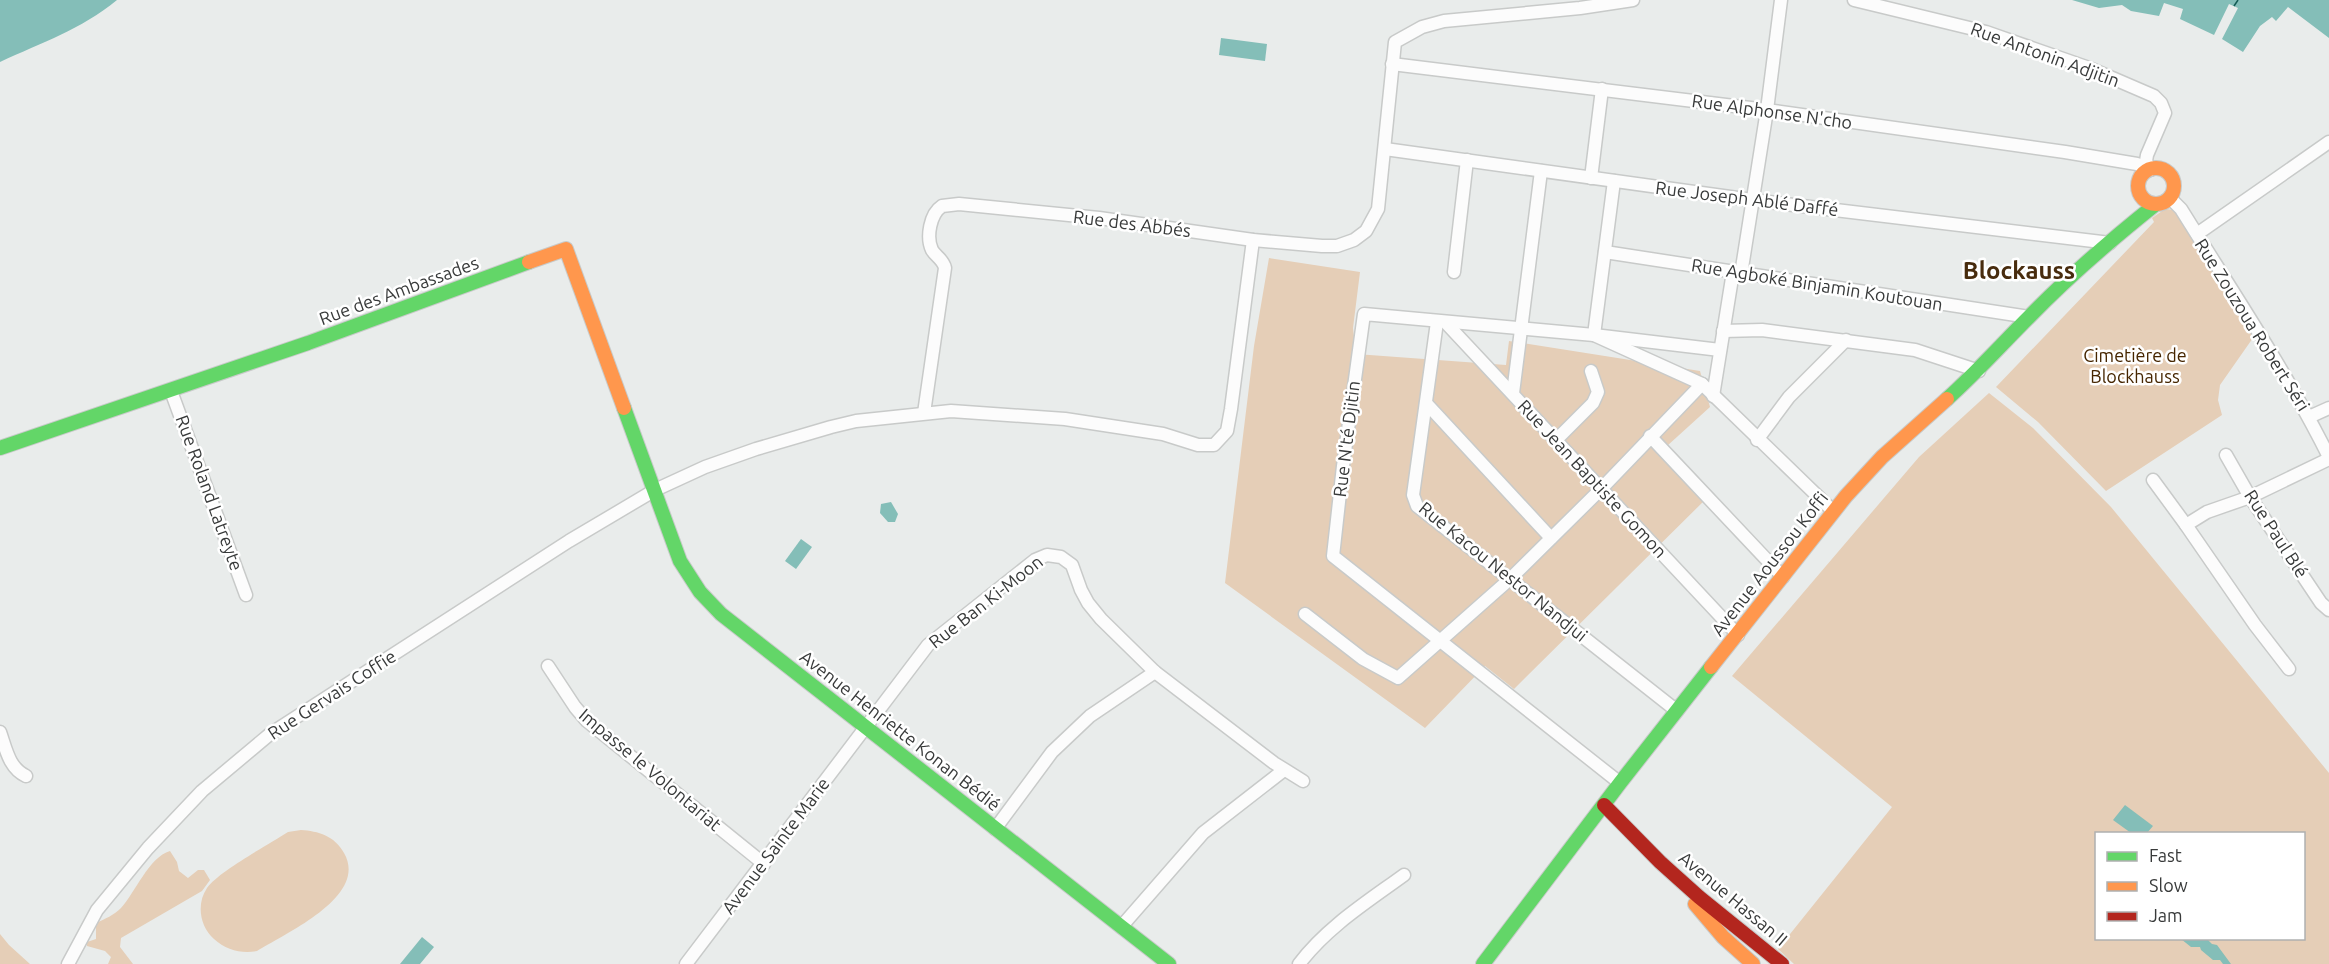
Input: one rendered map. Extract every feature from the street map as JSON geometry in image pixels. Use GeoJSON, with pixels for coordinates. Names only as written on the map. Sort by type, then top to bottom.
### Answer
{"type":"FeatureCollection","features":[{"type":"Feature","properties":{"kind":"street"},"geometry":{"type":"LineString","coordinates":[[1392,64],[1395,42],[1432,24],[1633,0]]}},
{"type":"Feature","properties":{"kind":"street"},"geometry":{"type":"LineString","coordinates":[[1713,396],[1723,331],[1752,200],[1767,110],[1781,0]]}},
{"type":"Feature","properties":{"kind":"street","name":"Rue Antonin Adjitin"},"geometry":{"type":"LineString","coordinates":[[1854,0],[1986,32],[2080,64],[2154,96],[2161,103],[2165,113],[2147,155],[2146,161],[2150,170]]}},
{"type":"Feature","properties":{"kind":"street","name":"Rue Alphonse N'cho"},"geometry":{"type":"LineString","coordinates":[[1392,64],[1767,110],[2065,152],[2136,164],[2150,170]]}},
{"type":"Feature","properties":{"kind":"street","name":"Rue des Abbés"},"geometry":{"type":"LineString","coordinates":[[924,414],[945,268],[943,261],[934,253],[930,243],[930,234],[934,214],[942,206],[959,204],[1099,218],[1253,240],[1337,246],[1354,240],[1366,231],[1378,210],[1392,64]]}},
{"type":"Feature","properties":{"kind":"street"},"geometry":{"type":"LineString","coordinates":[[1592,178],[1602,89]]}},
{"type":"Feature","properties":{"kind":"street"},"geometry":{"type":"LineString","coordinates":[[2197,234],[2329,142]]}},
{"type":"Feature","properties":{"kind":"street","name":"Rue Joseph Ablé Daffé"},"geometry":{"type":"LineString","coordinates":[[1385,149],[1752,200],[2110,243]]}},
{"type":"Feature","properties":{"kind":"street"},"geometry":{"type":"LineString","coordinates":[[1454,272],[1467,160]]}},
{"type":"Feature","properties":{"kind":"street"},"geometry":{"type":"LineString","coordinates":[[2129,225],[2140,177],[2150,170],[2160,169],[2171,178],[2173,191],[2170,198],[2164,202],[2156,204],[2148,202],[2138,190]]}},
{"type":"Feature","properties":{"kind":"street"},"geometry":{"type":"LineString","coordinates":[[1513,393],[1519,329],[1541,171]]}},
{"type":"Feature","properties":{"kind":"street"},"geometry":{"type":"LineString","coordinates":[[1614,181],[1594,335],[1702,384],[1757,440],[1833,511]]}},
{"type":"Feature","properties":{"kind":"street","name":"Rue Zouzoua Robert Séri"},"geometry":{"type":"LineString","coordinates":[[2170,198],[2181,210],[2249,316],[2309,417],[2329,458]]}},
{"type":"Feature","properties":{"kind":"street","name":"Avenue Aoussou Koffi"},"geometry":{"type":"LineString","coordinates":[[1483,964],[1620,783],[1833,511],[1882,457],[1979,370],[2029,318],[2129,225],[2156,204]]}},
{"type":"Feature","properties":{"kind":"street","name":"Rue Gervais Coffie"},"geometry":{"type":"LineString","coordinates":[[68,964],[97,910],[128,870],[177,816],[232,764],[306,710],[569,541],[655,490],[705,467],[806,433],[856,421],[951,411],[1065,419],[1163,434],[1198,445],[1214,445],[1227,431],[1253,240]]}},
{"type":"Feature","properties":{"kind":"street","name":"Rue des Ambassades"},"geometry":{"type":"LineString","coordinates":[[0,448],[171,391],[566,249],[655,490]]}},
{"type":"Feature","properties":{"kind":"street","name":"Rue Agboké Binjamin Koutouan"},"geometry":{"type":"LineString","coordinates":[[1605,252],[2029,318]]}},
{"type":"Feature","properties":{"kind":"street","name":"Rue N'té Djitin"},"geometry":{"type":"LineString","coordinates":[[1620,783],[1333,556],[1364,314],[1594,335],[1720,350]]}},
{"type":"Feature","properties":{"kind":"street","name":"Rue Jean Baptiste Gomon"},"geometry":{"type":"LineString","coordinates":[[1441,322],[1513,393],[1738,635]]}},
{"type":"Feature","properties":{"kind":"street","name":"Rue Kacou Nestor Nandjui"},"geometry":{"type":"LineString","coordinates":[[1441,322],[1426,402],[1414,501],[1417,506],[1677,711]]}},
{"type":"Feature","properties":{"kind":"street"},"geometry":{"type":"LineString","coordinates":[[1723,331],[1762,330],[1915,350],[1979,370]]}},
{"type":"Feature","properties":{"kind":"street"},"geometry":{"type":"LineString","coordinates":[[1757,440],[1789,397],[1846,340]]}},
{"type":"Feature","properties":{"kind":"street"},"geometry":{"type":"LineString","coordinates":[[1556,440],[1593,403],[1598,392],[1591,371]]}},
{"type":"Feature","properties":{"kind":"street"},"geometry":{"type":"LineString","coordinates":[[1305,614],[1364,659],[1398,678],[1510,579],[1702,384]]}},
{"type":"Feature","properties":{"kind":"street","name":"Rue Roland Latreyte"},"geometry":{"type":"LineString","coordinates":[[171,391],[246,595]]}},
{"type":"Feature","properties":{"kind":"street"},"geometry":{"type":"LineString","coordinates":[[1426,402],[1551,538]]}},
{"type":"Feature","properties":{"kind":"street"},"geometry":{"type":"LineString","coordinates":[[2309,417],[2329,408]]}},
{"type":"Feature","properties":{"kind":"street"},"geometry":{"type":"LineString","coordinates":[[1650,436],[1783,577]]}},
{"type":"Feature","properties":{"kind":"street","name":"Rue Paul Blé"},"geometry":{"type":"LineString","coordinates":[[2226,456],[2250,497],[2321,603],[2329,610]]}},
{"type":"Feature","properties":{"kind":"street"},"geometry":{"type":"LineString","coordinates":[[2186,525],[2208,512],[2250,497],[2329,458]]}},
{"type":"Feature","properties":{"kind":"street"},"geometry":{"type":"LineString","coordinates":[[2153,480],[2254,625],[2289,669]]}},
{"type":"Feature","properties":{"kind":"street","name":"Avenue Henriette Konan Bédié"},"geometry":{"type":"LineString","coordinates":[[655,490],[680,561],[700,592],[721,615],[1169,964]]}},
{"type":"Feature","properties":{"kind":"street","name":"Rue Ban Ki-Moon"},"geometry":{"type":"LineString","coordinates":[[867,728],[935,638],[1035,560],[1047,555],[1061,556],[1072,565],[1081,590],[1094,611],[1155,672],[1284,770],[1303,781]]}},
{"type":"Feature","properties":{"kind":"street","name":"Impasse le Volontariat"},"geometry":{"type":"LineString","coordinates":[[548,666],[587,721],[764,864]]}},
{"type":"Feature","properties":{"kind":"street"},"geometry":{"type":"LineString","coordinates":[[995,829],[1052,752],[1090,716],[1155,672]]}},
{"type":"Feature","properties":{"kind":"street","name":"Avenue Sainte Marie"},"geometry":{"type":"LineString","coordinates":[[686,964],[867,728]]}},
{"type":"Feature","properties":{"kind":"street"},"geometry":{"type":"LineString","coordinates":[[0,732],[11,763],[18,773],[26,776]]}},
{"type":"Feature","properties":{"kind":"street"},"geometry":{"type":"LineString","coordinates":[[1121,927],[1203,833],[1284,770]]}},
{"type":"Feature","properties":{"kind":"street","name":"Avenue Hassan II"},"geometry":{"type":"LineString","coordinates":[[1604,805],[1660,862],[1719,915],[1782,964]]}},
{"type":"Feature","properties":{"kind":"street","name":"Avenue Hassan II"},"geometry":{"type":"LineString","coordinates":[[1660,862],[1723,937],[1753,964]]}},
{"type":"Feature","properties":{"kind":"street"},"geometry":{"type":"LineString","coordinates":[[1299,964],[1313,945],[1340,922],[1404,875]]}},
{"type":"Feature","properties":{"kind":"green space","name":"Cimetière de Blockhauss"},"geometry":{"type":"Polygon","coordinates":[[[2165,209],[2176,210],[2255,335],[2220,385],[2218,400],[2222,415],[2106,491],[2038,422],[1996,387],[2154,222],[2152,218],[2165,209]]]}},
{"type":"Feature","properties":{"kind":"green space"},"geometry":{"type":"Polygon","coordinates":[[[1269,258],[1360,272],[1353,328],[1356,354],[1506,365],[1509,341],[1700,371],[1710,407],[1667,446],[1712,493],[1514,689],[1485,666],[1425,728],[1225,583],[1254,346],[1269,258]]]}},
{"type":"Feature","properties":{"kind":"green space"},"geometry":{"type":"Polygon","coordinates":[[[1989,393],[2033,428],[2111,507],[2329,773],[2329,964],[1794,964],[1778,949],[1892,807],[1732,676],[1919,457],[1989,393]]]}},
{"type":"Feature","properties":{"kind":"green space"},"geometry":{"type":"Polygon","coordinates":[[[301,830],[314,832],[331,839],[344,853],[349,869],[345,884],[335,898],[304,923],[257,951],[234,950],[219,943],[205,928],[201,915],[201,901],[207,888],[244,858],[288,832],[301,830]]]}},
{"type":"Feature","properties":{"kind":"green space"},"geometry":{"type":"Polygon","coordinates":[[[170,851],[177,862],[179,871],[188,878],[198,870],[204,870],[210,880],[202,891],[121,938],[120,947],[133,964],[108,964],[111,957],[105,951],[87,946],[87,942],[96,939],[96,923],[121,908],[155,860],[170,851]]]}},
{"type":"Feature","properties":{"kind":"green space"},"geometry":{"type":"Polygon","coordinates":[[[0,934],[9,945],[30,964],[0,964],[0,934]]]}},
{"type":"Feature","properties":{"kind":"water"},"geometry":{"type":"Polygon","coordinates":[[[0,0],[117,0],[75,28],[0,62],[0,0]]]}},
{"type":"Feature","properties":{"kind":"water"},"geometry":{"type":"Polygon","coordinates":[[[2072,0],[2329,0],[2329,38],[2288,7],[2276,21],[2272,17],[2260,26],[2243,52],[2222,39],[2238,8],[2229,4],[2214,35],[2180,19],[2183,9],[2164,3],[2159,16],[2131,11],[2122,5],[2099,8],[2072,0]]]}},
{"type":"Feature","properties":{"kind":"water"},"geometry":{"type":"Polygon","coordinates":[[[1221,38],[1267,44],[1265,61],[1219,55],[1221,38]]]}},
{"type":"Feature","properties":{"kind":"water"},"geometry":{"type":"Polygon","coordinates":[[[891,502],[898,514],[895,522],[888,522],[880,513],[881,504],[891,502]]]}},
{"type":"Feature","properties":{"kind":"water"},"geometry":{"type":"Polygon","coordinates":[[[801,539],[812,547],[796,569],[785,561],[801,539]]]}},
{"type":"Feature","properties":{"kind":"water"},"geometry":{"type":"Polygon","coordinates":[[[2125,805],[2153,826],[2148,832],[2130,832],[2113,820],[2125,805]]]}},
{"type":"Feature","properties":{"kind":"water"},"geometry":{"type":"Polygon","coordinates":[[[422,937],[434,947],[420,964],[400,964],[422,937]]]}},
{"type":"Feature","properties":{"kind":"water"},"geometry":{"type":"Polygon","coordinates":[[[2182,940],[2208,940],[2217,945],[2231,964],[2213,960],[2200,947],[2191,947],[2182,940]]]}},
{"type":"Feature","properties":{"kind":"ferry route"},"geometry":{"type":"LineString","coordinates":[[2234,6],[2238,0]]}},
{"type":"Feature","properties":{"kind":"traffic: fast"},"geometry":{"type":"LineString","coordinates":[[1947,399],[2059,287],[2156,204]]}},
{"type":"Feature","properties":{"kind":"traffic: fast"},"geometry":{"type":"LineString","coordinates":[[0,448],[308,343],[529,262]]}},
{"type":"Feature","properties":{"kind":"traffic: fast"},"geometry":{"type":"LineString","coordinates":[[624,408],[680,561],[700,592],[721,614],[1169,964]]}},
{"type":"Feature","properties":{"kind":"traffic: fast"},"geometry":{"type":"LineString","coordinates":[[1483,964],[1711,667]]}},
{"type":"Feature","properties":{"kind":"traffic: slow"},"geometry":{"type":"LineString","coordinates":[[2156,168],[2168,174],[2174,186],[2168,198],[2156,204],[2144,198],[2138,186],[2144,174],[2156,168]]}},
{"type":"Feature","properties":{"kind":"traffic: slow"},"geometry":{"type":"LineString","coordinates":[[529,262],[566,249],[624,408]]}},
{"type":"Feature","properties":{"kind":"traffic: slow"},"geometry":{"type":"LineString","coordinates":[[1711,667],[1846,496],[1882,457],[1947,399]]}},
{"type":"Feature","properties":{"kind":"traffic: slow"},"geometry":{"type":"LineString","coordinates":[[1695,904],[1723,937],[1753,964]]}},
{"type":"Feature","properties":{"kind":"traffic: jam"},"geometry":{"type":"LineString","coordinates":[[1604,805],[1660,862],[1699,897],[1782,964]]}},
{"type":"Feature","properties":{"kind":"district","name":"Blockauss"},"geometry":{"type":"Point","coordinates":[2019,271]}}]}
